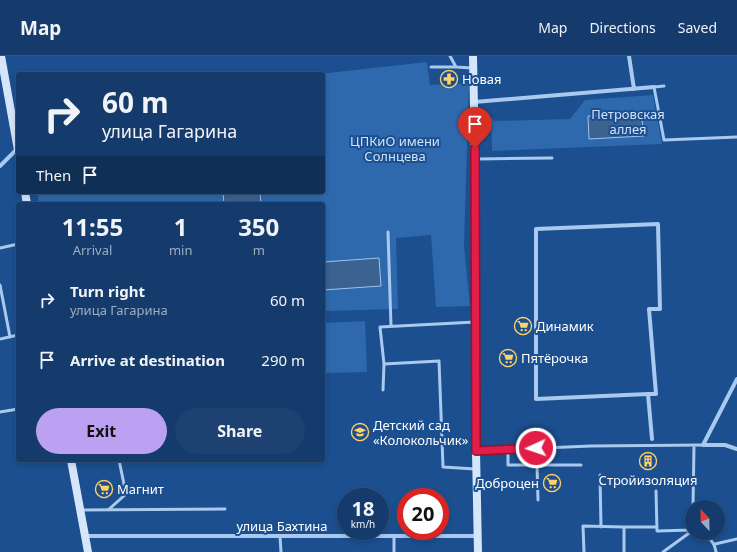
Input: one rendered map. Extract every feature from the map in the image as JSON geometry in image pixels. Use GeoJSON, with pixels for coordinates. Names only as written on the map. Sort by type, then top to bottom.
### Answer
{"type":"FeatureCollection","features":[{"type":"Feature","properties":{"kind":"main road"},"geometry":{"type":"LineString","coordinates":[[1,56],[16,139]]}},
{"type":"Feature","properties":{"kind":"main road"},"geometry":{"type":"LineString","coordinates":[[473,56],[478,552]]}},
{"type":"Feature","properties":{"kind":"main road"},"geometry":{"type":"LineString","coordinates":[[71,462],[88,552]]}},
{"type":"Feature","properties":{"kind":"street"},"geometry":{"type":"LineString","coordinates":[[629,56],[634,89]]}},
{"type":"Feature","properties":{"kind":"street"},"geometry":{"type":"LineString","coordinates":[[474,102],[654,87]]}},
{"type":"Feature","properties":{"kind":"street"},"geometry":{"type":"LineString","coordinates":[[0,166],[16,152]]}},
{"type":"Feature","properties":{"kind":"street"},"geometry":{"type":"LineString","coordinates":[[658,224],[660,309],[648,310],[656,394],[648,394],[536,399],[536,229],[658,224]]}},
{"type":"Feature","properties":{"kind":"street"},"geometry":{"type":"LineString","coordinates":[[737,379],[702,444],[725,445],[737,450]]}},
{"type":"Feature","properties":{"kind":"street"},"geometry":{"type":"LineString","coordinates":[[648,394],[652,439]]}},
{"type":"Feature","properties":{"kind":"street","name":"улица Бахтина"},"geometry":{"type":"LineString","coordinates":[[85,536],[478,536]]}},
{"type":"Feature","properties":{"kind":"lane"},"geometry":{"type":"LineString","coordinates":[[450,56],[456,67]]}},
{"type":"Feature","properties":{"kind":"lane"},"geometry":{"type":"LineString","coordinates":[[430,67],[473,68]]}},
{"type":"Feature","properties":{"kind":"lane"},"geometry":{"type":"LineString","coordinates":[[664,86],[654,87],[664,140],[737,137]]}},
{"type":"Feature","properties":{"kind":"lane"},"geometry":{"type":"LineString","coordinates":[[475,159],[552,158]]}},
{"type":"Feature","properties":{"kind":"lane"},"geometry":{"type":"LineString","coordinates":[[388,232],[391,326]]}},
{"type":"Feature","properties":{"kind":"lane"},"geometry":{"type":"LineString","coordinates":[[0,248],[16,244]]}},
{"type":"Feature","properties":{"kind":"lane"},"geometry":{"type":"LineString","coordinates":[[0,285],[10,337]]}},
{"type":"Feature","properties":{"kind":"lane"},"geometry":{"type":"LineString","coordinates":[[383,390],[384,364],[380,327],[476,322]]}},
{"type":"Feature","properties":{"kind":"lane"},"geometry":{"type":"LineString","coordinates":[[0,339],[16,336]]}},
{"type":"Feature","properties":{"kind":"lane"},"geometry":{"type":"LineString","coordinates":[[384,364],[439,362],[443,467],[476,469]]}},
{"type":"Feature","properties":{"kind":"lane"},"geometry":{"type":"LineString","coordinates":[[0,412],[16,408]]}},
{"type":"Feature","properties":{"kind":"lane"},"geometry":{"type":"LineString","coordinates":[[652,439],[652,445]]}},
{"type":"Feature","properties":{"kind":"lane"},"geometry":{"type":"LineString","coordinates":[[476,451],[591,446],[702,444]]}},
{"type":"Feature","properties":{"kind":"lane"},"geometry":{"type":"LineString","coordinates":[[693,500],[694,445]]}},
{"type":"Feature","properties":{"kind":"lane"},"geometry":{"type":"LineString","coordinates":[[508,449],[508,465],[581,465]]}},
{"type":"Feature","properties":{"kind":"lane"},"geometry":{"type":"LineString","coordinates":[[108,510],[126,494],[119,462]]}},
{"type":"Feature","properties":{"kind":"lane"},"geometry":{"type":"LineString","coordinates":[[537,465],[538,500]]}},
{"type":"Feature","properties":{"kind":"lane"},"geometry":{"type":"LineString","coordinates":[[600,475],[601,527]]}},
{"type":"Feature","properties":{"kind":"lane"},"geometry":{"type":"LineString","coordinates":[[656,491],[657,531],[685,531]]}},
{"type":"Feature","properties":{"kind":"lane"},"geometry":{"type":"LineString","coordinates":[[80,510],[225,508]]}},
{"type":"Feature","properties":{"kind":"lane"},"geometry":{"type":"LineString","coordinates":[[584,552],[583,526],[657,527]]}},
{"type":"Feature","properties":{"kind":"lane"},"geometry":{"type":"LineString","coordinates":[[624,527],[624,552]]}},
{"type":"Feature","properties":{"kind":"lane"},"geometry":{"type":"LineString","coordinates":[[280,536],[281,552]]}},
{"type":"Feature","properties":{"kind":"lane"},"geometry":{"type":"LineString","coordinates":[[394,536],[394,552]]}},
{"type":"Feature","properties":{"kind":"lane"},"geometry":{"type":"LineString","coordinates":[[663,552],[685,536]]}},
{"type":"Feature","properties":{"kind":"lane"},"geometry":{"type":"LineString","coordinates":[[715,544],[737,539]]}},
{"type":"Feature","properties":{"kind":"lane"},"geometry":{"type":"LineString","coordinates":[[710,540],[715,544],[716,552]]}},
{"type":"Feature","properties":{"kind":"green space","name":"ЦПКиО имени Солнцева"},"geometry":{"type":"Polygon","coordinates":[[[427,62],[430,85],[469,83],[464,245],[470,306],[436,307],[431,235],[396,238],[398,309],[325,311],[325,202],[39,202],[37,194],[325,194],[325,73],[427,62]]]}},
{"type":"Feature","properties":{"kind":"green space","name":"Петровская аллея"},"geometry":{"type":"Polygon","coordinates":[[[653,95],[662,144],[492,151],[491,117],[495,121],[570,119],[585,100],[653,95]]]}},
{"type":"Feature","properties":{"kind":"green space"},"geometry":{"type":"Polygon","coordinates":[[[365,321],[367,372],[325,373],[325,323],[365,321]]]}},
{"type":"Feature","properties":{"kind":"shaded area"},"geometry":{"type":"Polygon","coordinates":[[[641,112],[644,136],[589,139],[588,116],[641,112]]]}},
{"type":"Feature","properties":{"kind":"shaded area"},"geometry":{"type":"Polygon","coordinates":[[[223,194],[260,194],[261,202],[224,202],[223,194]]]}},
{"type":"Feature","properties":{"kind":"shaded area"},"geometry":{"type":"Polygon","coordinates":[[[379,258],[381,286],[325,290],[325,262],[379,258]]]}},
{"type":"Feature","properties":{"kind":"place","name":"Новая"},"geometry":{"type":"Point","coordinates":[449,79]}},
{"type":"Feature","properties":{"kind":"place","name":"Динамик"},"geometry":{"type":"Point","coordinates":[523,326]}},
{"type":"Feature","properties":{"kind":"place","name":"Пятёрочка"},"geometry":{"type":"Point","coordinates":[508,358]}},
{"type":"Feature","properties":{"kind":"place","name":"Детский сад «Колокольчик»"},"geometry":{"type":"Point","coordinates":[360,432]}},
{"type":"Feature","properties":{"kind":"place","name":"Стройизоляция"},"geometry":{"type":"Point","coordinates":[648,461]}},
{"type":"Feature","properties":{"kind":"place","name":"Доброцен"},"geometry":{"type":"Point","coordinates":[552,483]}},
{"type":"Feature","properties":{"kind":"place","name":"Магнит"},"geometry":{"type":"Point","coordinates":[104,489]}},
{"type":"Feature","properties":{"kind":"route"},"geometry":{"type":"LineString","coordinates":[[475,148],[476,451],[536,448]]}}]}
